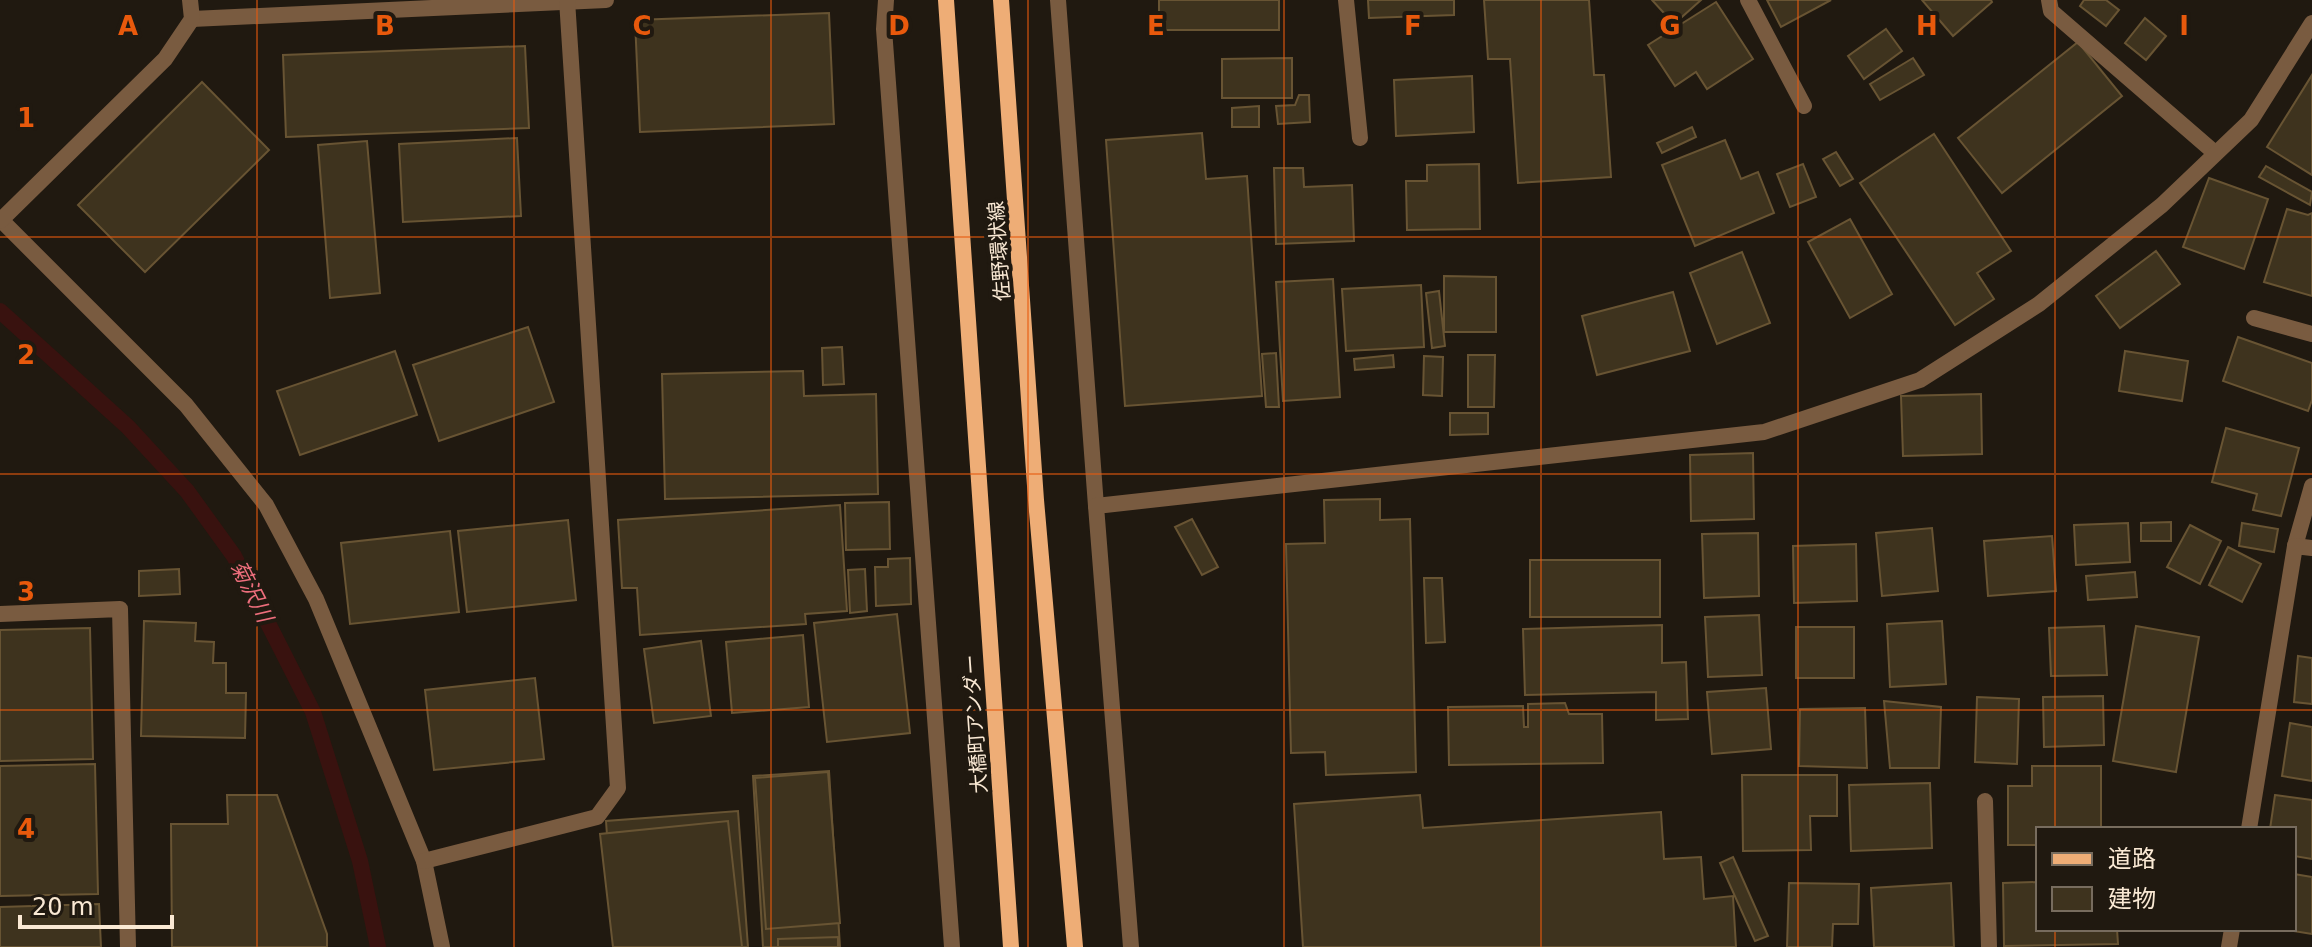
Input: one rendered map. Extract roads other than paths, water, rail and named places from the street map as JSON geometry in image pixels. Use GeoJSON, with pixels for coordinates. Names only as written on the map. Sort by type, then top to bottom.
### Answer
{"type":"FeatureCollection","features":[{"type":"Feature","properties":{"kind":"main road","name":"佐野環状線"},"geometry":{"type":"LineString","coordinates":[[946,0],[979,499]]}},
{"type":"Feature","properties":{"kind":"main road","name":"佐野環状線"},"geometry":{"type":"LineString","coordinates":[[1001,0],[1036,500],[1075,947]]}},
{"type":"Feature","properties":{"kind":"main road","name":"大橋町アンダー"},"geometry":{"type":"LineString","coordinates":[[979,499],[1011,947]]}},
{"type":"Feature","properties":{"kind":"street"},"geometry":{"type":"LineString","coordinates":[[190,0],[192,19],[165,59],[0,220],[186,405],[266,505],[316,599],[424,861],[442,947]]}},
{"type":"Feature","properties":{"kind":"street"},"geometry":{"type":"LineString","coordinates":[[192,19],[606,0]]}},
{"type":"Feature","properties":{"kind":"street"},"geometry":{"type":"LineString","coordinates":[[886,0],[885,45],[952,947]]}},
{"type":"Feature","properties":{"kind":"street"},"geometry":{"type":"LineString","coordinates":[[1058,0],[1131,947]]}},
{"type":"Feature","properties":{"kind":"street"},"geometry":{"type":"LineString","coordinates":[[1346,0],[1360,138]]}},
{"type":"Feature","properties":{"kind":"street"},"geometry":{"type":"LineString","coordinates":[[1748,0],[1804,106]]}},
{"type":"Feature","properties":{"kind":"street"},"geometry":{"type":"LineString","coordinates":[[2049,0],[2051,11],[2215,153]]}},
{"type":"Feature","properties":{"kind":"street"},"geometry":{"type":"LineString","coordinates":[[424,861],[597,817],[618,788],[567,1]]}},
{"type":"Feature","properties":{"kind":"street"},"geometry":{"type":"LineString","coordinates":[[1096,506],[1764,432],[1920,380],[2039,304],[2162,205],[2251,120],[2312,23]]}},
{"type":"Feature","properties":{"kind":"street"},"geometry":{"type":"LineString","coordinates":[[2254,318],[2312,334]]}},
{"type":"Feature","properties":{"kind":"street"},"geometry":{"type":"LineString","coordinates":[[2249,827],[2304,547],[2312,486]]}},
{"type":"Feature","properties":{"kind":"street"},"geometry":{"type":"LineString","coordinates":[[0,614],[120,609],[128,947]]}},
{"type":"Feature","properties":{"kind":"street"},"geometry":{"type":"LineString","coordinates":[[1985,801],[1989,947]]}},
{"type":"Feature","properties":{"kind":"waterway","name":"菊沢川"},"geometry":{"type":"LineString","coordinates":[[0,311],[128,427],[187,491],[234,556],[313,712],[360,861],[378,947]]}}]}
